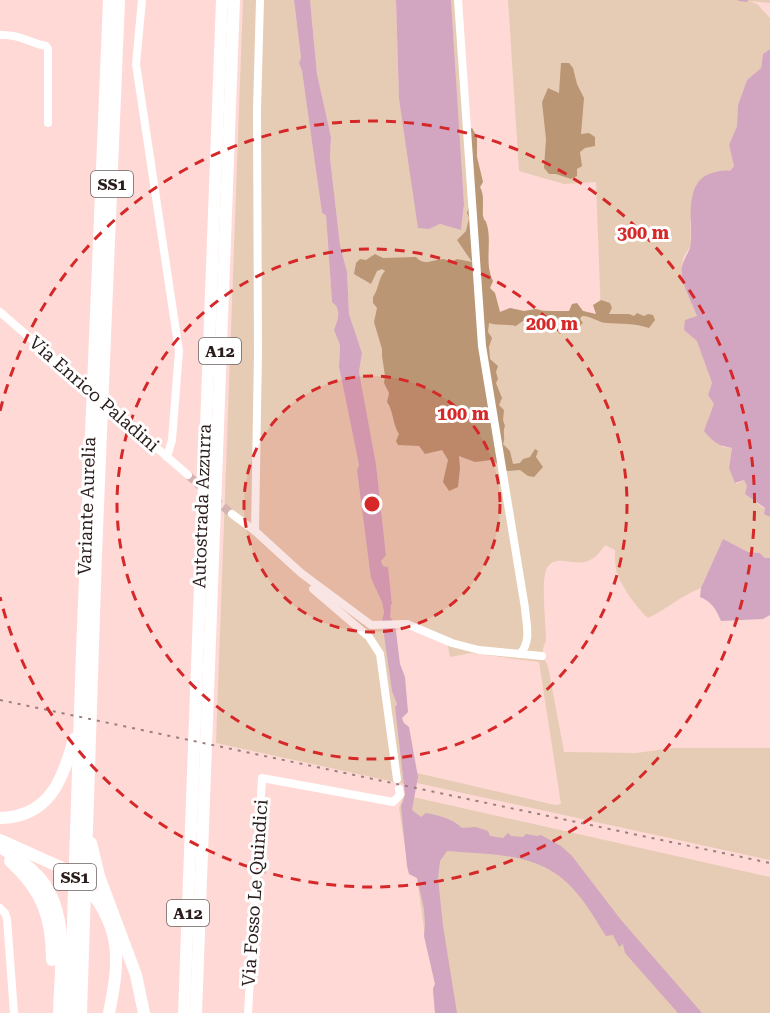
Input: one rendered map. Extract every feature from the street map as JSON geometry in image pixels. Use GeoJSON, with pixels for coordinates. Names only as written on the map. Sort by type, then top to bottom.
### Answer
{"type":"FeatureCollection","features":[{"type":"Feature","properties":{"kind":"highway","name":"Variante Aurelia"},"geometry":{"type":"LineString","coordinates":[[99,368],[109,0]]}},
{"type":"Feature","properties":{"kind":"highway","name":"Variante Aurelia"},"geometry":{"type":"LineString","coordinates":[[70,1013],[81,741],[86,696],[96,411],[119,0]]}},
{"type":"Feature","properties":{"kind":"highway","name":"Autostrada Azzurra"},"geometry":{"type":"LineString","coordinates":[[202,701],[222,0]]}},
{"type":"Feature","properties":{"kind":"highway","name":"Autostrada Azzurra"},"geometry":{"type":"LineString","coordinates":[[184,1013],[197,813],[234,0]]}},
{"type":"Feature","properties":{"kind":"highway","name":"Variante Aurelia"},"geometry":{"type":"LineString","coordinates":[[81,1013],[88,799],[80,721],[86,696]]}},
{"type":"Feature","properties":{"kind":"highway"},"geometry":{"type":"LineString","coordinates":[[0,818],[26,813],[48,798],[81,741]]}},
{"type":"Feature","properties":{"kind":"highway"},"geometry":{"type":"LineString","coordinates":[[88,799],[91,843],[95,862],[126,942],[144,1013]]}},
{"type":"Feature","properties":{"kind":"highway","name":"Autostrada Azzurra"},"geometry":{"type":"LineString","coordinates":[[196,1013],[197,813]]}},
{"type":"Feature","properties":{"kind":"highway"},"geometry":{"type":"LineString","coordinates":[[0,840],[69,871]]}},
{"type":"Feature","properties":{"kind":"highway"},"geometry":{"type":"LineString","coordinates":[[0,847],[37,875],[51,894],[57,908],[60,932],[59,1013]]}},
{"type":"Feature","properties":{"kind":"highway"},"geometry":{"type":"LineString","coordinates":[[0,852],[31,883],[46,912],[52,946],[51,1013]]}},
{"type":"Feature","properties":{"kind":"highway"},"geometry":{"type":"LineString","coordinates":[[90,890],[109,918],[116,940],[115,981],[109,1013]]}},
{"type":"Feature","properties":{"kind":"street"},"geometry":{"type":"LineString","coordinates":[[141,0],[136,64],[179,351],[172,440],[167,457]]}},
{"type":"Feature","properties":{"kind":"street"},"geometry":{"type":"LineString","coordinates":[[255,531],[258,354],[257,111],[260,0]]}},
{"type":"Feature","properties":{"kind":"street"},"geometry":{"type":"LineString","coordinates":[[458,0],[483,346],[528,640],[525,649],[520,654]]}},
{"type":"Feature","properties":{"kind":"street"},"geometry":{"type":"LineString","coordinates":[[0,35],[14,34],[46,46],[48,50],[48,123]]}},
{"type":"Feature","properties":{"kind":"street","name":"Via Enrico Paladini"},"geometry":{"type":"LineString","coordinates":[[0,312],[188,475]]}},
{"type":"Feature","properties":{"kind":"street"},"geometry":{"type":"LineString","coordinates":[[232,514],[255,531],[289,563],[371,625],[401,623],[453,644],[479,650],[543,656]]}},
{"type":"Feature","properties":{"kind":"street"},"geometry":{"type":"LineString","coordinates":[[289,563],[291,570],[369,637],[380,654],[397,779]]}},
{"type":"Feature","properties":{"kind":"street","name":"Via Fosso Le Quindici"},"geometry":{"type":"LineString","coordinates":[[248,1013],[262,778],[393,802],[400,795],[399,789]]}},
{"type":"Feature","properties":{"kind":"street"},"geometry":{"type":"LineString","coordinates":[[1,908],[7,919],[14,1013]]}},
{"type":"Feature","properties":{"kind":"shaded area"},"geometry":{"type":"Polygon","coordinates":[[[243,0],[294,0],[301,58],[299,63],[302,70],[322,213],[326,214],[332,302],[338,311],[334,330],[340,345],[339,367],[359,465],[357,470],[365,524],[384,612],[382,621],[397,704],[395,707],[404,784],[216,743],[243,0]]]}},
{"type":"Feature","properties":{"kind":"shaded area"},"geometry":{"type":"Polygon","coordinates":[[[294,0],[310,0],[317,74],[331,137],[330,158],[340,245],[347,272],[349,314],[362,353],[359,372],[376,464],[386,555],[381,561],[383,566],[388,567],[392,604],[390,617],[395,623],[400,664],[405,677],[408,712],[402,718],[409,727],[418,777],[412,810],[421,817],[426,813],[441,816],[462,828],[476,827],[488,831],[490,836],[503,838],[508,833],[511,836],[523,837],[526,834],[541,835],[561,846],[572,856],[621,920],[702,1013],[678,1013],[625,953],[623,944],[619,947],[613,935],[606,936],[575,891],[562,878],[548,869],[516,858],[447,851],[440,861],[438,878],[457,1013],[435,1013],[433,989],[435,984],[424,936],[424,909],[417,878],[409,874],[407,866],[401,807],[405,795],[395,707],[397,704],[392,691],[382,621],[384,612],[382,602],[371,578],[357,470],[359,465],[339,367],[340,345],[334,330],[338,311],[332,302],[326,215],[322,213],[299,63],[301,58],[294,0]]]}},
{"type":"Feature","properties":{"kind":"shaded area"},"geometry":{"type":"Polygon","coordinates":[[[310,0],[396,0],[399,99],[405,136],[429,229],[440,224],[461,230],[464,204],[451,0],[458,0],[467,127],[472,128],[477,137],[477,157],[483,182],[480,187],[483,197],[483,216],[488,232],[489,267],[493,281],[490,288],[495,293],[500,312],[510,308],[524,311],[536,309],[558,312],[583,311],[601,316],[596,182],[564,184],[519,171],[508,0],[770,0],[770,3],[749,1],[757,4],[770,18],[770,49],[763,54],[761,68],[747,80],[738,105],[737,126],[729,145],[734,166],[690,221],[691,245],[683,258],[681,276],[697,316],[697,340],[712,383],[708,395],[714,404],[722,447],[732,448],[729,468],[736,484],[744,480],[758,504],[765,509],[764,514],[770,517],[770,558],[765,558],[760,553],[748,552],[723,539],[701,588],[648,618],[621,582],[616,569],[615,550],[605,545],[596,556],[588,561],[553,562],[546,570],[545,577],[546,641],[543,656],[548,666],[564,752],[636,753],[673,748],[770,748],[770,860],[417,783],[417,773],[555,805],[561,804],[539,662],[471,653],[450,657],[447,641],[395,623],[390,617],[392,603],[388,567],[383,566],[381,561],[386,554],[376,464],[359,372],[362,353],[349,314],[347,272],[340,245],[330,158],[331,137],[317,74],[310,0]]]}},
{"type":"Feature","properties":{"kind":"shaded area"},"geometry":{"type":"Polygon","coordinates":[[[396,0],[451,0],[464,204],[461,230],[440,224],[429,229],[418,228],[399,99],[396,0]]]}},
{"type":"Feature","properties":{"kind":"shaded area"},"geometry":{"type":"Polygon","coordinates":[[[770,49],[770,517],[764,514],[765,508],[745,494],[747,486],[744,480],[735,483],[729,468],[732,448],[716,443],[704,431],[714,404],[708,395],[712,383],[697,341],[684,330],[685,320],[697,316],[685,287],[682,271],[691,242],[693,193],[703,177],[712,173],[730,171],[734,166],[729,145],[737,126],[738,105],[747,80],[761,68],[763,54],[770,49]]]}},
{"type":"Feature","properties":{"kind":"shaded area"},"geometry":{"type":"Polygon","coordinates":[[[561,63],[569,63],[573,68],[584,98],[581,134],[589,133],[595,137],[595,146],[585,148],[580,152],[582,166],[577,169],[577,176],[571,179],[549,174],[544,168],[546,139],[542,102],[548,88],[559,93],[561,63]]]}},
{"type":"Feature","properties":{"kind":"shaded area"},"geometry":{"type":"Polygon","coordinates":[[[472,128],[477,137],[477,157],[483,182],[480,187],[483,197],[483,216],[488,232],[489,267],[493,281],[490,288],[495,293],[500,312],[510,308],[524,311],[536,309],[569,311],[572,304],[577,303],[583,311],[596,314],[593,305],[601,300],[610,303],[612,308],[609,314],[634,316],[637,313],[644,316],[648,314],[653,315],[655,320],[649,328],[633,324],[606,323],[582,316],[580,319],[583,323],[578,327],[561,324],[546,328],[533,325],[533,320],[523,321],[516,326],[489,323],[488,332],[492,338],[489,347],[490,359],[498,366],[496,383],[502,398],[499,405],[504,410],[503,444],[510,451],[513,464],[530,457],[535,449],[538,451],[536,457],[543,467],[534,477],[520,470],[507,471],[492,460],[475,462],[459,456],[458,487],[449,491],[443,482],[448,460],[442,450],[425,454],[419,446],[398,445],[396,441],[399,434],[387,402],[389,393],[384,383],[382,349],[374,322],[377,308],[373,303],[373,297],[385,271],[382,269],[377,271],[371,284],[354,274],[356,263],[360,259],[366,260],[375,254],[383,258],[416,257],[423,262],[444,259],[451,262],[457,259],[472,262],[457,240],[466,231],[469,218],[467,213],[475,188],[469,130],[472,128]]]}},
{"type":"Feature","properties":{"kind":"shaded area"},"geometry":{"type":"Polygon","coordinates":[[[723,539],[748,552],[760,553],[765,558],[770,558],[770,615],[763,619],[721,621],[713,606],[700,597],[701,588],[723,539]]]}},
{"type":"Feature","properties":{"kind":"shaded area"},"geometry":{"type":"Polygon","coordinates":[[[404,795],[770,877],[770,1013],[435,1013],[433,990],[435,984],[425,936],[417,878],[409,873],[399,808],[404,795]]]}},
{"type":"Feature","properties":{"kind":"waterway"},"geometry":{"type":"LineString","coordinates":[[739,0],[747,1]]}},
{"type":"Feature","properties":{"kind":"tunnel"},"geometry":{"type":"LineString","coordinates":[[188,475],[204,490]]}},
{"type":"Feature","properties":{"kind":"tunnel"},"geometry":{"type":"LineString","coordinates":[[214,499],[232,514]]}},
{"type":"Feature","properties":{"kind":"railway"},"geometry":{"type":"LineString","coordinates":[[0,700],[770,863]]}}]}
